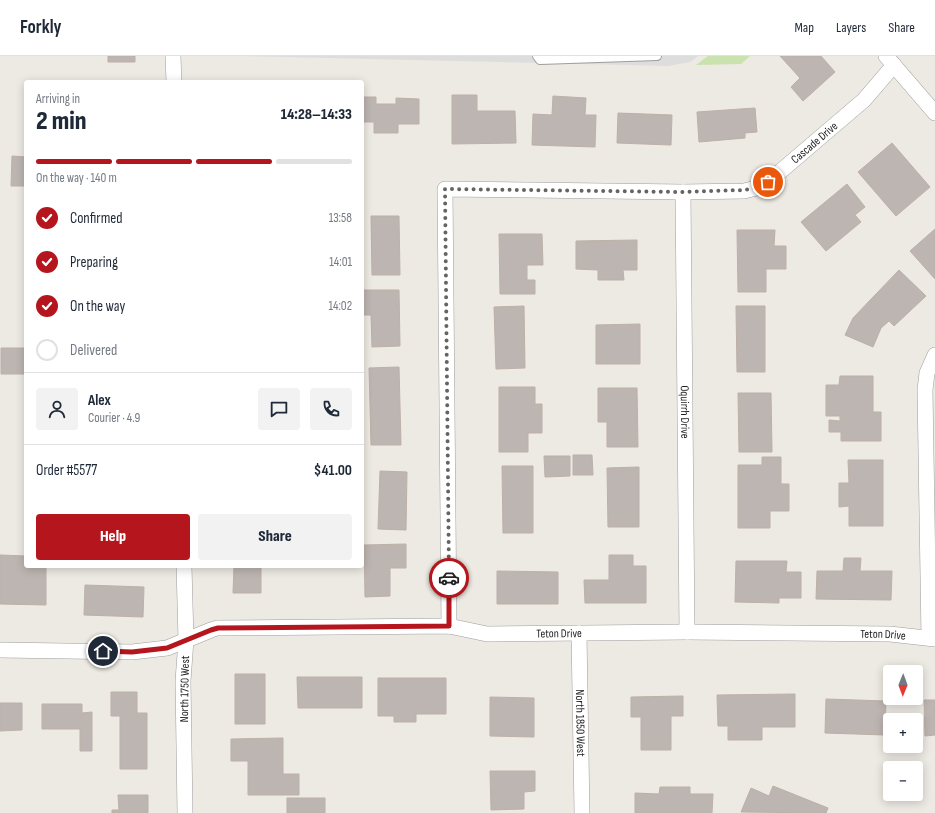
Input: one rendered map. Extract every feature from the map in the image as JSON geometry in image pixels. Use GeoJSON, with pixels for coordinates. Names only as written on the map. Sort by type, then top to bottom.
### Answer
{"type":"FeatureCollection","features":[{"type":"Feature","properties":{"kind":"street"},"geometry":{"type":"LineString","coordinates":[[174,56],[174,80]]}},
{"type":"Feature","properties":{"kind":"street"},"geometry":{"type":"LineString","coordinates":[[890,61],[935,113]]}},
{"type":"Feature","properties":{"kind":"street","name":"Cascade Drive"},"geometry":{"type":"LineString","coordinates":[[449,626],[445,189],[683,192],[744,190],[761,187],[864,100],[890,61]]}},
{"type":"Feature","properties":{"kind":"street","name":"Oquirrh Drive"},"geometry":{"type":"LineString","coordinates":[[683,192],[687,632]]}},
{"type":"Feature","properties":{"kind":"street"},"geometry":{"type":"LineString","coordinates":[[932,638],[925,390],[927,373],[935,355]]}},
{"type":"Feature","properties":{"kind":"street","name":"North 1750 West"},"geometry":{"type":"LineString","coordinates":[[184,568],[186,640],[184,681],[185,813]]}},
{"type":"Feature","properties":{"kind":"street","name":"Teton Drive"},"geometry":{"type":"LineString","coordinates":[[0,650],[132,652],[167,648],[218,628],[449,626],[488,634],[687,632],[890,634],[932,638]]}},
{"type":"Feature","properties":{"kind":"street","name":"North 1850 West"},"geometry":{"type":"LineString","coordinates":[[579,633],[582,813]]}},
{"type":"Feature","properties":{"kind":"lane"},"geometry":{"type":"LineString","coordinates":[[537,56],[540,60],[657,56]]}},
{"type":"Feature","properties":{"kind":"green space"},"geometry":{"type":"Polygon","coordinates":[[[708,56],[750,56],[741,64],[696,65],[708,56]]]}},
{"type":"Feature","properties":{"kind":"shaded area"},"geometry":{"type":"Polygon","coordinates":[[[241,56],[698,56],[690,62],[668,66],[241,56]]]}},
{"type":"Feature","properties":{"kind":"building"},"geometry":{"type":"Polygon","coordinates":[[[108,56],[135,56],[135,62],[108,62],[108,56]]]}},
{"type":"Feature","properties":{"kind":"building"},"geometry":{"type":"Polygon","coordinates":[[[780,56],[821,56],[835,72],[803,101],[791,87],[800,78],[780,56]]]}},
{"type":"Feature","properties":{"kind":"building"},"geometry":{"type":"Polygon","coordinates":[[[452,95],[477,95],[477,111],[515,111],[516,143],[452,144],[452,95]]]}},
{"type":"Feature","properties":{"kind":"building"},"geometry":{"type":"Polygon","coordinates":[[[553,96],[586,98],[585,115],[596,115],[595,147],[532,145],[533,114],[552,115],[553,96]]]}},
{"type":"Feature","properties":{"kind":"building"},"geometry":{"type":"Polygon","coordinates":[[[364,97],[376,97],[376,104],[396,104],[396,98],[419,99],[419,124],[398,124],[398,133],[374,133],[374,122],[364,122],[364,97]]]}},
{"type":"Feature","properties":{"kind":"building"},"geometry":{"type":"Polygon","coordinates":[[[755,108],[757,132],[745,133],[745,138],[699,142],[697,112],[755,108]]]}},
{"type":"Feature","properties":{"kind":"building"},"geometry":{"type":"Polygon","coordinates":[[[618,113],[672,115],[671,145],[617,143],[618,113]]]}},
{"type":"Feature","properties":{"kind":"building"},"geometry":{"type":"Polygon","coordinates":[[[892,143],[930,187],[896,216],[858,172],[892,143]]]}},
{"type":"Feature","properties":{"kind":"building"},"geometry":{"type":"Polygon","coordinates":[[[12,156],[24,157],[24,186],[11,186],[12,156]]]}},
{"type":"Feature","properties":{"kind":"building"},"geometry":{"type":"Polygon","coordinates":[[[847,184],[865,207],[855,215],[861,222],[826,251],[801,222],[847,184]]]}},
{"type":"Feature","properties":{"kind":"building"},"geometry":{"type":"Polygon","coordinates":[[[371,216],[399,216],[400,275],[372,275],[371,216]]]}},
{"type":"Feature","properties":{"kind":"building"},"geometry":{"type":"Polygon","coordinates":[[[935,229],[935,279],[910,251],[935,229]]]}},
{"type":"Feature","properties":{"kind":"building"},"geometry":{"type":"Polygon","coordinates":[[[737,230],[775,230],[774,246],[786,246],[786,269],[766,269],[766,292],[738,292],[737,230]]]}},
{"type":"Feature","properties":{"kind":"building"},"geometry":{"type":"Polygon","coordinates":[[[499,234],[542,234],[543,265],[527,265],[527,280],[535,280],[535,294],[500,294],[499,234]]]}},
{"type":"Feature","properties":{"kind":"building"},"geometry":{"type":"Polygon","coordinates":[[[637,240],[637,270],[623,270],[624,280],[598,280],[598,270],[576,269],[576,241],[637,240]]]}},
{"type":"Feature","properties":{"kind":"building"},"geometry":{"type":"Polygon","coordinates":[[[899,270],[926,296],[894,326],[889,321],[881,328],[873,347],[845,335],[853,318],[899,270]]]}},
{"type":"Feature","properties":{"kind":"building"},"geometry":{"type":"Polygon","coordinates":[[[364,290],[399,290],[400,346],[372,347],[371,315],[364,315],[364,290]]]}},
{"type":"Feature","properties":{"kind":"building"},"geometry":{"type":"Polygon","coordinates":[[[524,306],[525,368],[496,369],[494,307],[524,306]]]}},
{"type":"Feature","properties":{"kind":"building"},"geometry":{"type":"Polygon","coordinates":[[[736,306],[765,306],[765,372],[737,372],[736,306]]]}},
{"type":"Feature","properties":{"kind":"building"},"geometry":{"type":"Polygon","coordinates":[[[640,324],[640,364],[596,364],[596,325],[640,324]]]}},
{"type":"Feature","properties":{"kind":"building"},"geometry":{"type":"Polygon","coordinates":[[[1,348],[24,348],[24,374],[1,374],[1,348]]]}},
{"type":"Feature","properties":{"kind":"building"},"geometry":{"type":"Polygon","coordinates":[[[399,367],[401,445],[371,445],[369,368],[399,367]]]}},
{"type":"Feature","properties":{"kind":"building"},"geometry":{"type":"Polygon","coordinates":[[[840,376],[873,376],[873,412],[881,412],[881,441],[841,441],[841,432],[829,432],[829,420],[840,421],[840,416],[826,416],[826,385],[839,385],[840,376]]]}},
{"type":"Feature","properties":{"kind":"building"},"geometry":{"type":"Polygon","coordinates":[[[499,387],[535,387],[535,404],[542,404],[542,433],[528,433],[528,452],[499,452],[499,387]]]}},
{"type":"Feature","properties":{"kind":"building"},"geometry":{"type":"Polygon","coordinates":[[[598,388],[637,388],[638,447],[607,447],[607,422],[598,422],[598,388]]]}},
{"type":"Feature","properties":{"kind":"building"},"geometry":{"type":"Polygon","coordinates":[[[738,393],[771,393],[772,452],[739,452],[738,393]]]}},
{"type":"Feature","properties":{"kind":"building"},"geometry":{"type":"Polygon","coordinates":[[[573,455],[592,455],[593,475],[573,475],[573,455]]]}},
{"type":"Feature","properties":{"kind":"building"},"geometry":{"type":"Polygon","coordinates":[[[544,456],[570,456],[570,476],[545,477],[544,456]]]}},
{"type":"Feature","properties":{"kind":"building"},"geometry":{"type":"Polygon","coordinates":[[[762,457],[781,457],[781,484],[789,484],[789,511],[770,511],[770,528],[738,528],[738,465],[762,465],[762,457]]]}},
{"type":"Feature","properties":{"kind":"building"},"geometry":{"type":"Polygon","coordinates":[[[848,460],[883,460],[883,526],[849,526],[849,506],[839,507],[839,483],[849,483],[848,460]]]}},
{"type":"Feature","properties":{"kind":"building"},"geometry":{"type":"Polygon","coordinates":[[[502,466],[533,466],[533,533],[503,533],[502,466]]]}},
{"type":"Feature","properties":{"kind":"building"},"geometry":{"type":"Polygon","coordinates":[[[639,467],[639,527],[608,527],[607,468],[639,467]]]}},
{"type":"Feature","properties":{"kind":"building"},"geometry":{"type":"Polygon","coordinates":[[[380,471],[407,472],[406,530],[378,529],[380,471]]]}},
{"type":"Feature","properties":{"kind":"building"},"geometry":{"type":"Polygon","coordinates":[[[406,544],[406,568],[390,568],[390,596],[365,597],[364,545],[406,544]]]}},
{"type":"Feature","properties":{"kind":"building"},"geometry":{"type":"Polygon","coordinates":[[[0,555],[24,556],[24,568],[46,568],[46,605],[0,604],[0,555]]]}},
{"type":"Feature","properties":{"kind":"building"},"geometry":{"type":"Polygon","coordinates":[[[609,555],[633,555],[633,566],[646,566],[646,603],[585,603],[584,580],[609,580],[609,555]]]}},
{"type":"Feature","properties":{"kind":"building"},"geometry":{"type":"Polygon","coordinates":[[[844,558],[861,558],[860,571],[892,571],[891,600],[816,599],[817,571],[843,571],[844,558]]]}},
{"type":"Feature","properties":{"kind":"building"},"geometry":{"type":"Polygon","coordinates":[[[736,561],[787,561],[786,572],[801,572],[801,598],[779,598],[779,603],[735,602],[736,561]]]}},
{"type":"Feature","properties":{"kind":"building"},"geometry":{"type":"Polygon","coordinates":[[[234,568],[261,568],[261,593],[233,593],[234,568]]]}},
{"type":"Feature","properties":{"kind":"building"},"geometry":{"type":"Polygon","coordinates":[[[497,571],[558,572],[558,604],[497,604],[497,571]]]}},
{"type":"Feature","properties":{"kind":"building"},"geometry":{"type":"Polygon","coordinates":[[[85,585],[144,587],[143,617],[84,615],[85,585]]]}},
{"type":"Feature","properties":{"kind":"building"},"geometry":{"type":"Polygon","coordinates":[[[235,674],[265,674],[265,724],[235,724],[235,674]]]}},
{"type":"Feature","properties":{"kind":"building"},"geometry":{"type":"Polygon","coordinates":[[[297,677],[362,677],[362,708],[298,708],[297,677]]]}},
{"type":"Feature","properties":{"kind":"building"},"geometry":{"type":"Polygon","coordinates":[[[378,678],[446,678],[446,714],[416,714],[416,722],[394,722],[394,716],[378,716],[378,678]]]}},
{"type":"Feature","properties":{"kind":"building"},"geometry":{"type":"Polygon","coordinates":[[[111,692],[137,692],[137,713],[147,713],[147,769],[120,769],[120,716],[111,716],[111,692]]]}},
{"type":"Feature","properties":{"kind":"building"},"geometry":{"type":"Polygon","coordinates":[[[795,694],[795,727],[762,727],[762,740],[728,740],[728,726],[718,726],[717,695],[795,694]]]}},
{"type":"Feature","properties":{"kind":"building"},"geometry":{"type":"Polygon","coordinates":[[[683,696],[683,716],[671,716],[671,750],[641,750],[641,717],[631,717],[631,697],[683,696]]]}},
{"type":"Feature","properties":{"kind":"building"},"geometry":{"type":"Polygon","coordinates":[[[490,697],[534,698],[534,737],[490,736],[490,697]]]}},
{"type":"Feature","properties":{"kind":"building"},"geometry":{"type":"Polygon","coordinates":[[[826,699],[883,701],[883,705],[886,705],[886,713],[883,713],[883,735],[825,733],[826,699]]]}},
{"type":"Feature","properties":{"kind":"building"},"geometry":{"type":"Polygon","coordinates":[[[924,700],[935,700],[935,735],[925,736],[924,700]]]}},
{"type":"Feature","properties":{"kind":"building"},"geometry":{"type":"Polygon","coordinates":[[[0,703],[22,703],[22,730],[0,731],[0,703]]]}},
{"type":"Feature","properties":{"kind":"building"},"geometry":{"type":"Polygon","coordinates":[[[42,704],[82,704],[82,713],[92,712],[92,751],[80,751],[80,729],[42,729],[42,704]]]}},
{"type":"Feature","properties":{"kind":"building"},"geometry":{"type":"Polygon","coordinates":[[[283,738],[283,774],[299,774],[299,795],[248,795],[248,761],[231,761],[231,739],[283,738]]]}},
{"type":"Feature","properties":{"kind":"building"},"geometry":{"type":"Polygon","coordinates":[[[490,771],[535,771],[535,791],[524,792],[524,809],[491,810],[490,771]]]}},
{"type":"Feature","properties":{"kind":"building"},"geometry":{"type":"Polygon","coordinates":[[[773,786],[828,808],[826,813],[741,812],[751,788],[769,796],[773,786]]]}},
{"type":"Feature","properties":{"kind":"building"},"geometry":{"type":"Polygon","coordinates":[[[660,787],[690,787],[690,794],[713,794],[712,813],[635,813],[635,793],[659,794],[660,787]]]}},
{"type":"Feature","properties":{"kind":"building"},"geometry":{"type":"Polygon","coordinates":[[[118,795],[148,795],[148,813],[112,813],[112,810],[119,810],[118,795]]]}},
{"type":"Feature","properties":{"kind":"building"},"geometry":{"type":"Polygon","coordinates":[[[287,798],[325,798],[325,813],[287,813],[287,798]]]}},
{"type":"Feature","properties":{"kind":"way so far"},"geometry":{"type":"LineString","coordinates":[[449,578],[445,189],[683,192],[744,190],[761,187],[768,182]]}},
{"type":"Feature","properties":{"kind":"route"},"geometry":{"type":"LineString","coordinates":[[103,651],[132,652],[167,648],[218,628],[449,626],[449,578]]}}]}
